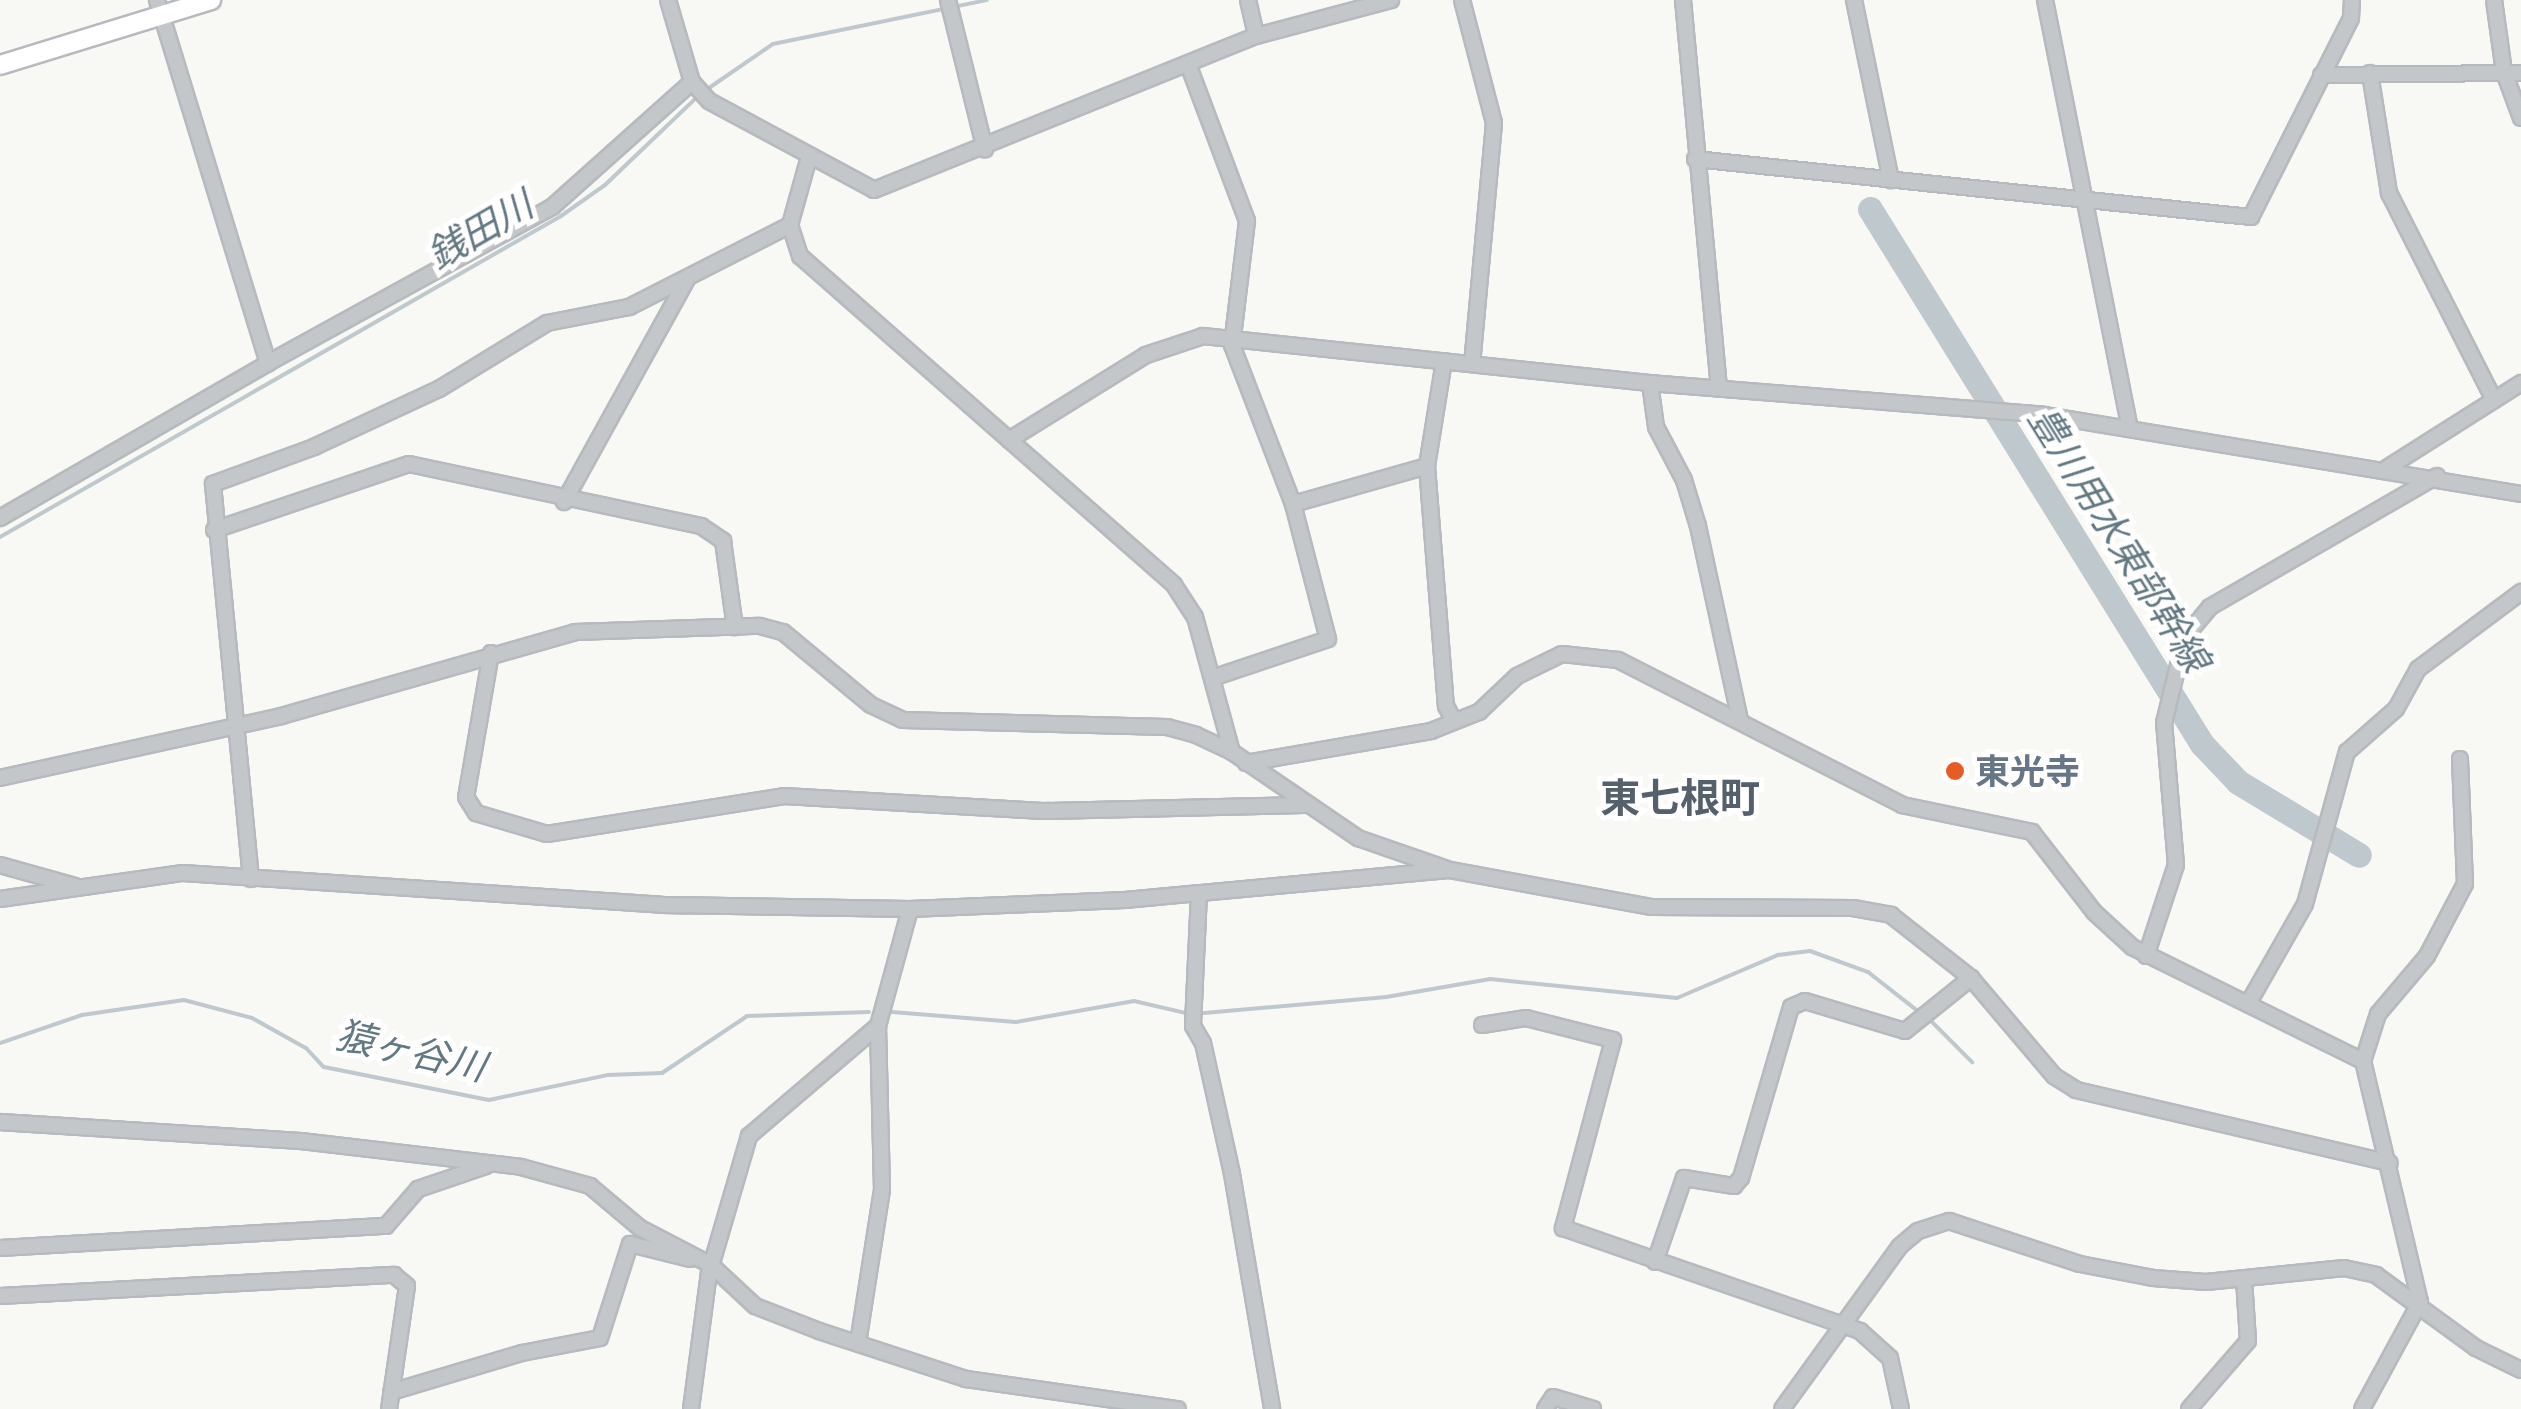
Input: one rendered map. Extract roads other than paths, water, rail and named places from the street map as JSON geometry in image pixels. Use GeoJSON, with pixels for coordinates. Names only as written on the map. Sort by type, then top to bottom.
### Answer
{"type":"FeatureCollection","features":[{"type":"Feature","properties":{"kind":"main road"},"geometry":{"type":"LineString","coordinates":[[0,66],[159,9],[211,0]]}},
{"type":"Feature","properties":{"kind":"street"},"geometry":{"type":"LineString","coordinates":[[668,0],[692,82],[708,100],[874,190],[985,149],[1256,36],[1391,0]]}},
{"type":"Feature","properties":{"kind":"street"},"geometry":{"type":"LineString","coordinates":[[1248,0],[1256,36]]}},
{"type":"Feature","properties":{"kind":"street"},"geometry":{"type":"LineString","coordinates":[[1462,0],[1494,123],[1472,364]]}},
{"type":"Feature","properties":{"kind":"street"},"geometry":{"type":"LineString","coordinates":[[1683,0],[1719,387]]}},
{"type":"Feature","properties":{"kind":"street"},"geometry":{"type":"LineString","coordinates":[[1854,0],[1891,180]]}},
{"type":"Feature","properties":{"kind":"street"},"geometry":{"type":"LineString","coordinates":[[2045,0],[2130,428]]}},
{"type":"Feature","properties":{"kind":"street"},"geometry":{"type":"LineString","coordinates":[[1695,159],[2251,217],[2352,18],[2352,0]]}},
{"type":"Feature","properties":{"kind":"street"},"geometry":{"type":"LineString","coordinates":[[2494,0],[2504,72],[2521,118]]}},
{"type":"Feature","properties":{"kind":"street"},"geometry":{"type":"LineString","coordinates":[[949,1],[985,149]]}},
{"type":"Feature","properties":{"kind":"street"},"geometry":{"type":"LineString","coordinates":[[159,9],[268,363]]}},
{"type":"Feature","properties":{"kind":"street"},"geometry":{"type":"LineString","coordinates":[[1188,64],[1246,221],[1232,339],[1293,504],[1328,640],[1212,678]]}},
{"type":"Feature","properties":{"kind":"street"},"geometry":{"type":"LineString","coordinates":[[2370,73],[2389,193],[2494,400]]}},
{"type":"Feature","properties":{"kind":"street"},"geometry":{"type":"LineString","coordinates":[[2321,75],[2521,73]]}},
{"type":"Feature","properties":{"kind":"street"},"geometry":{"type":"LineString","coordinates":[[0,518],[268,363],[552,207],[692,82]]}},
{"type":"Feature","properties":{"kind":"street"},"geometry":{"type":"LineString","coordinates":[[809,157],[790,225],[800,256],[1174,586],[1195,617],[1232,752]]}},
{"type":"Feature","properties":{"kind":"street"},"geometry":{"type":"LineString","coordinates":[[251,879],[212,484],[438,389],[547,323],[630,307],[790,225]]}},
{"type":"Feature","properties":{"kind":"street"},"geometry":{"type":"LineString","coordinates":[[564,502],[687,278]]}},
{"type":"Feature","properties":{"kind":"street"},"geometry":{"type":"LineString","coordinates":[[1009,440],[1146,355],[1203,336],[1650,383],[2044,415],[2439,476],[2521,494]]}},
{"type":"Feature","properties":{"kind":"street"},"geometry":{"type":"LineString","coordinates":[[1444,361],[1427,466],[1446,706],[1454,722]]}},
{"type":"Feature","properties":{"kind":"street"},"geometry":{"type":"LineString","coordinates":[[2387,468],[2521,382]]}},
{"type":"Feature","properties":{"kind":"street"},"geometry":{"type":"LineString","coordinates":[[1650,383],[1656,428],[1684,480],[1698,526],[1740,720]]}},
{"type":"Feature","properties":{"kind":"street"},"geometry":{"type":"LineString","coordinates":[[214,530],[409,464],[718,534],[728,561],[735,627]]}},
{"type":"Feature","properties":{"kind":"street"},"geometry":{"type":"LineString","coordinates":[[1293,504],[1427,466]]}},
{"type":"Feature","properties":{"kind":"street"},"geometry":{"type":"LineString","coordinates":[[2146,956],[2176,865],[2164,723],[2184,637],[2210,607],[2439,476]]}},
{"type":"Feature","properties":{"kind":"street"},"geometry":{"type":"LineString","coordinates":[[2248,1004],[2305,904],[2347,752],[2396,709],[2418,669],[2521,592]]}},
{"type":"Feature","properties":{"kind":"street"},"geometry":{"type":"LineString","coordinates":[[0,778],[282,716],[575,632],[735,627],[783,632],[871,705],[902,720],[1168,727],[1232,752],[1304,805],[1358,838],[1450,870],[1651,907],[1853,908],[1891,916],[1971,978],[2054,1076],[2076,1090],[2390,1163]]}},
{"type":"Feature","properties":{"kind":"street"},"geometry":{"type":"LineString","coordinates":[[491,653],[466,797],[476,813],[547,834],[784,796],[1043,811],[1304,805]]}},
{"type":"Feature","properties":{"kind":"street"},"geometry":{"type":"LineString","coordinates":[[1246,763],[1408,738],[1479,712],[1530,668],[1562,654],[1591,653],[1740,720],[1902,806],[2032,832],[2094,912],[2146,956],[2363,1062]]}},
{"type":"Feature","properties":{"kind":"street"},"geometry":{"type":"LineString","coordinates":[[2362,1409],[2420,1302],[2363,1062],[2378,1014],[2426,956],[2466,884],[2460,760]]}},
{"type":"Feature","properties":{"kind":"street"},"geometry":{"type":"LineString","coordinates":[[0,865],[80,888]]}},
{"type":"Feature","properties":{"kind":"street"},"geometry":{"type":"LineString","coordinates":[[0,899],[183,874],[662,905],[910,909],[1200,893],[1450,870]]}},
{"type":"Feature","properties":{"kind":"street"},"geometry":{"type":"LineString","coordinates":[[1200,893],[1193,1026],[1203,1043],[1232,1174],[1272,1409]]}},
{"type":"Feature","properties":{"kind":"street"},"geometry":{"type":"LineString","coordinates":[[858,1343],[882,1189],[878,1026],[910,909]]}},
{"type":"Feature","properties":{"kind":"street"},"geometry":{"type":"LineString","coordinates":[[1655,1262],[1684,1178],[1734,1186],[1741,1178],[1790,1006],[1805,1001],[1905,1031],[1971,978]]}},
{"type":"Feature","properties":{"kind":"street"},"geometry":{"type":"LineString","coordinates":[[1482,1025],[1526,1018],[1613,1040],[1563,1228],[1846,1327],[1890,1358],[1901,1409]]}},
{"type":"Feature","properties":{"kind":"street"},"geometry":{"type":"LineString","coordinates":[[691,1409],[711,1264],[755,1127],[878,1026]]}},
{"type":"Feature","properties":{"kind":"street"},"geometry":{"type":"LineString","coordinates":[[0,1122],[302,1141],[492,1164],[590,1186],[640,1228],[711,1264],[754,1306],[966,1379],[1178,1409]]}},
{"type":"Feature","properties":{"kind":"street"},"geometry":{"type":"LineString","coordinates":[[0,1248],[386,1226],[418,1189],[492,1164]]}},
{"type":"Feature","properties":{"kind":"street"},"geometry":{"type":"LineString","coordinates":[[1782,1409],[1846,1327],[1900,1246],[1918,1231],[1949,1220],[2080,1264],[2153,1278],[2244,1279],[2344,1268],[2376,1274],[2420,1302],[2476,1348],[2521,1370]]}},
{"type":"Feature","properties":{"kind":"street"},"geometry":{"type":"LineString","coordinates":[[391,1392],[600,1338],[630,1244],[711,1264]]}},
{"type":"Feature","properties":{"kind":"street"},"geometry":{"type":"LineString","coordinates":[[0,1296],[394,1275],[406,1286],[389,1409]]}},
{"type":"Feature","properties":{"kind":"street"},"geometry":{"type":"LineString","coordinates":[[2188,1409],[2248,1340],[2244,1279]]}},
{"type":"Feature","properties":{"kind":"street"},"geometry":{"type":"LineString","coordinates":[[1545,1409],[1552,1397],[1593,1409]]}},
{"type":"Feature","properties":{"kind":"waterway","name":"銭田川"},"geometry":{"type":"LineString","coordinates":[[706,90],[773,44],[987,0]]}},
{"type":"Feature","properties":{"kind":"waterway","name":"銭田川"},"geometry":{"type":"LineString","coordinates":[[0,537],[561,216],[605,185],[698,96]]}},
{"type":"Feature","properties":{"kind":"waterway","name":"豊川用水東部幹線"},"geometry":{"type":"LineString","coordinates":[[1870,209],[2202,744],[2238,782],[2359,855]]}},
{"type":"Feature","properties":{"kind":"waterway"},"geometry":{"type":"LineString","coordinates":[[1204,1013],[1386,997],[1490,979],[1677,998],[1778,955],[1810,951],[1868,972],[1919,1012]]}},
{"type":"Feature","properties":{"kind":"waterway","name":"猿ヶ谷川"},"geometry":{"type":"LineString","coordinates":[[0,1043],[82,1015],[184,1000],[252,1018],[306,1048],[324,1067],[489,1100],[608,1075],[662,1073],[747,1016],[869,1012]]}},
{"type":"Feature","properties":{"kind":"waterway","name":"猿ヶ谷川"},"geometry":{"type":"LineString","coordinates":[[892,1012],[1016,1022],[1134,1001],[1190,1014]]}},
{"type":"Feature","properties":{"kind":"waterway"},"geometry":{"type":"LineString","coordinates":[[1932,1022],[1972,1062]]}},
{"type":"Feature","properties":{"kind":"place","name":"東光寺"},"geometry":{"type":"Point","coordinates":[1955,771]}},
{"type":"Feature","properties":{"kind":"district","name":"東七根町"},"geometry":{"type":"Point","coordinates":[1680,798]}}]}
